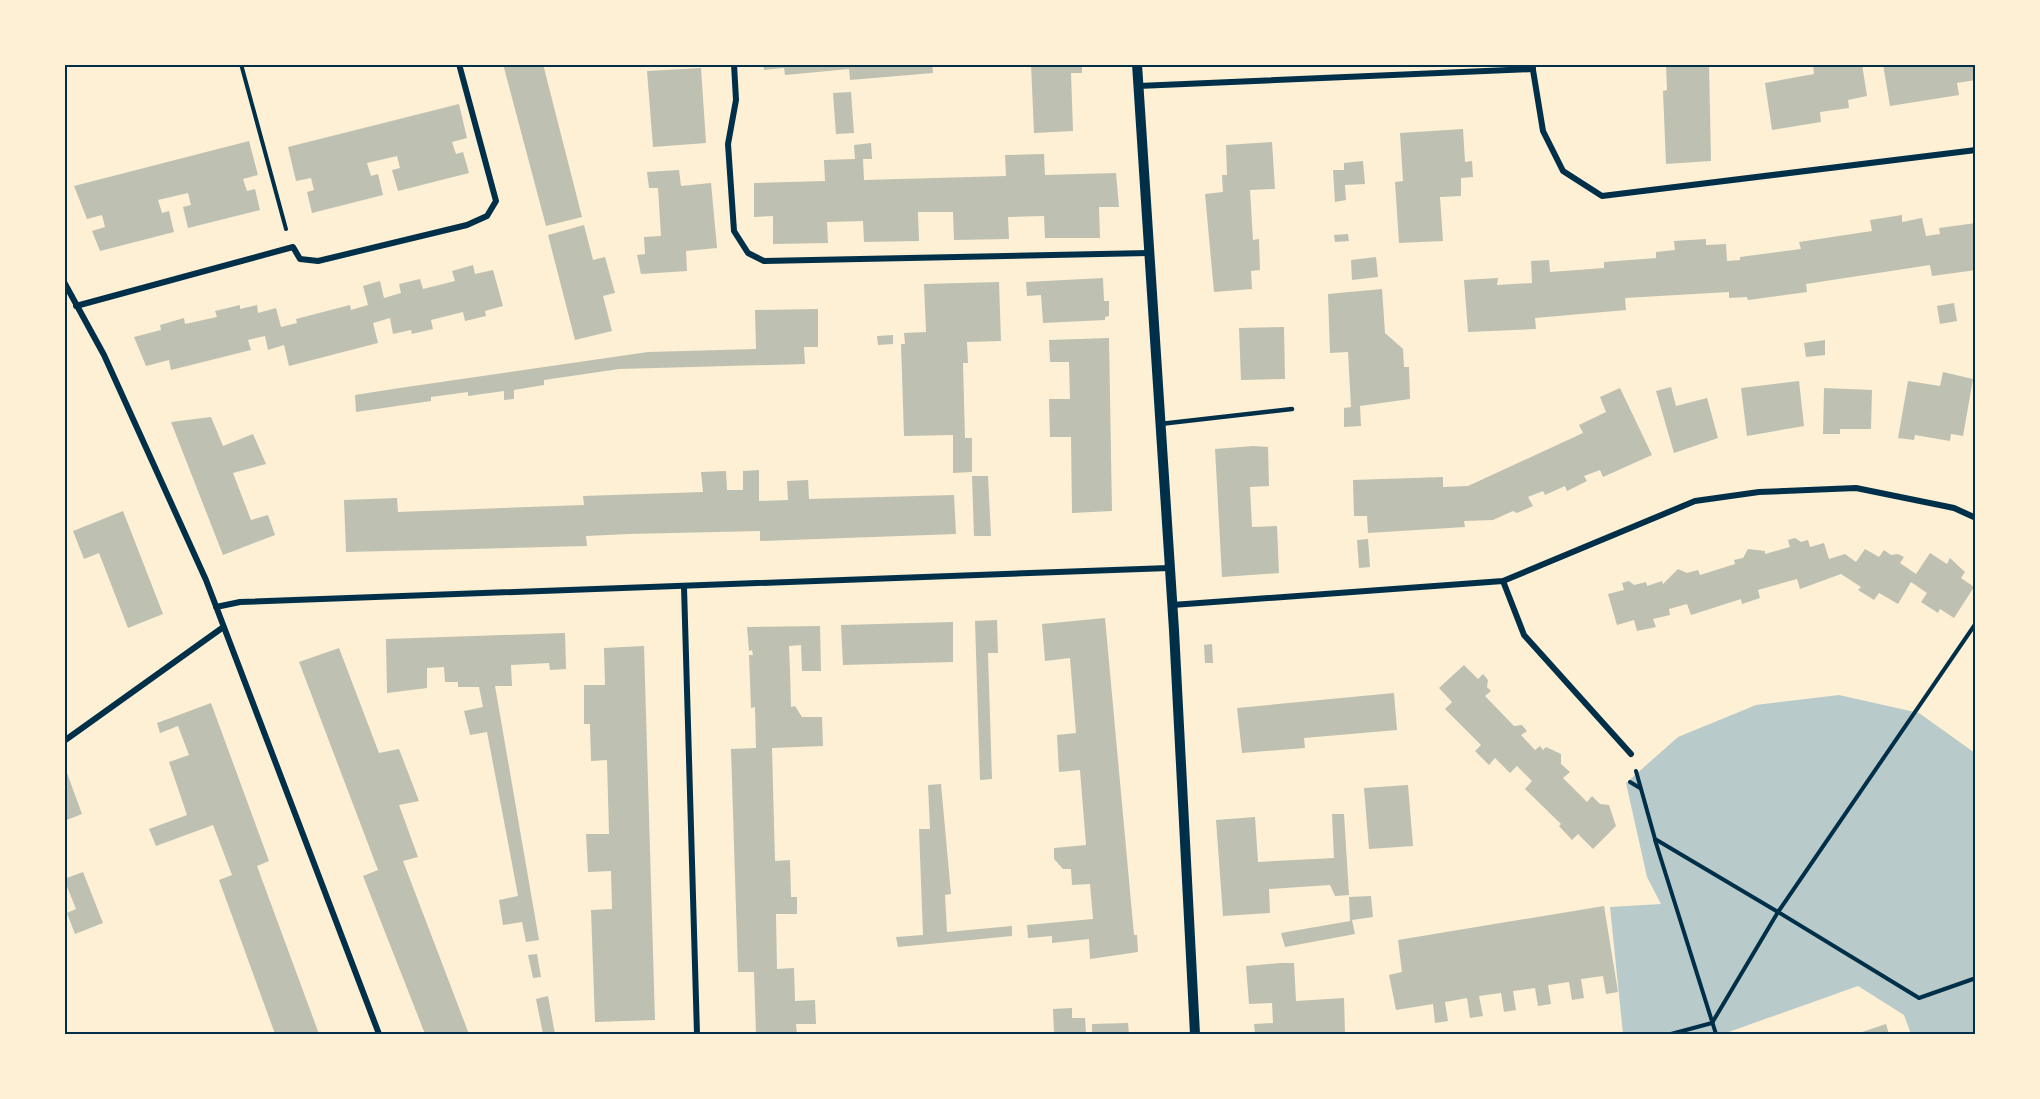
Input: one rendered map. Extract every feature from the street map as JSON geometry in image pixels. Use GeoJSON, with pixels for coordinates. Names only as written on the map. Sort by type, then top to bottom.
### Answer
{"type":"FeatureCollection","features":[{"type":"Feature","properties":{"kind":"street"},"geometry":{"type":"LineString","coordinates":[[76,306],[294,247],[300,259],[318,261],[467,225],[487,216],[496,201],[459,64]]}},
{"type":"Feature","properties":{"kind":"street"},"geometry":{"type":"LineString","coordinates":[[734,64],[736,100],[728,144],[734,231],[748,253],[764,261],[1149,253]]}},
{"type":"Feature","properties":{"kind":"street"},"geometry":{"type":"LineString","coordinates":[[1137,64],[1136,86],[1172,605],[1195,1035]]}},
{"type":"Feature","properties":{"kind":"street"},"geometry":{"type":"LineString","coordinates":[[1136,86],[1532,67],[1543,131],[1563,171],[1602,196],[1976,150]]}},
{"type":"Feature","properties":{"kind":"street"},"geometry":{"type":"LineString","coordinates":[[64,282],[113,376],[216,607],[222,628],[258,712],[379,1035]]}},
{"type":"Feature","properties":{"kind":"street"},"geometry":{"type":"LineString","coordinates":[[1172,605],[1503,581],[1695,501],[1759,492],[1856,488],[1954,508],[1976,518]]}},
{"type":"Feature","properties":{"kind":"street"},"geometry":{"type":"LineString","coordinates":[[216,607],[240,602],[1169,568]]}},
{"type":"Feature","properties":{"kind":"street"},"geometry":{"type":"LineString","coordinates":[[1503,581],[1524,635],[1631,754]]}},
{"type":"Feature","properties":{"kind":"street"},"geometry":{"type":"LineString","coordinates":[[684,587],[697,1035]]}},
{"type":"Feature","properties":{"kind":"street"},"geometry":{"type":"LineString","coordinates":[[64,741],[222,628]]}},
{"type":"Feature","properties":{"kind":"lane"},"geometry":{"type":"LineString","coordinates":[[1160,425],[1292,409]]}},
{"type":"Feature","properties":{"kind":"path"},"geometry":{"type":"LineString","coordinates":[[241,64],[294,247]]}},
{"type":"Feature","properties":{"kind":"path"},"geometry":{"type":"LineString","coordinates":[[1671,1035],[1712,1023],[1778,912],[1976,623]]}},
{"type":"Feature","properties":{"kind":"path"},"geometry":{"type":"LineString","coordinates":[[1630,782],[1641,788],[1716,1035]]}},
{"type":"Feature","properties":{"kind":"path"},"geometry":{"type":"LineString","coordinates":[[1655,839],[1919,998],[1976,978]]}},
{"type":"Feature","properties":{"kind":"shaded area"},"geometry":{"type":"Polygon","coordinates":[[[1839,695],[1919,713],[1975,753],[1975,1034],[1911,1034],[1904,1015],[1858,986],[1723,1034],[1623,1034],[1610,907],[1661,904],[1647,877],[1626,783],[1678,737],[1756,705],[1839,695]]]}},
{"type":"Feature","properties":{"kind":"building"},"geometry":{"type":"Polygon","coordinates":[[[503,64],[543,64],[582,217],[546,226],[503,64]]]}},
{"type":"Feature","properties":{"kind":"building"},"geometry":{"type":"Polygon","coordinates":[[[763,64],[932,64],[933,73],[850,80],[849,69],[785,75],[784,68],[764,70],[763,64]]]}},
{"type":"Feature","properties":{"kind":"building"},"geometry":{"type":"Polygon","coordinates":[[[1031,64],[1082,64],[1082,73],[1071,73],[1073,131],[1034,133],[1031,64]]]}},
{"type":"Feature","properties":{"kind":"building"},"geometry":{"type":"Polygon","coordinates":[[[1666,64],[1709,64],[1711,161],[1666,164],[1663,91],[1667,90],[1666,64]]]}},
{"type":"Feature","properties":{"kind":"building"},"geometry":{"type":"Polygon","coordinates":[[[1813,64],[1862,64],[1867,96],[1848,100],[1849,108],[1820,112],[1821,122],[1772,130],[1765,83],[1814,74],[1813,64]]]}},
{"type":"Feature","properties":{"kind":"building"},"geometry":{"type":"Polygon","coordinates":[[[1883,64],[1976,64],[1976,80],[1957,83],[1959,95],[1890,106],[1883,64]]]}},
{"type":"Feature","properties":{"kind":"building"},"geometry":{"type":"Polygon","coordinates":[[[701,68],[706,143],[653,147],[647,71],[701,68]]]}},
{"type":"Feature","properties":{"kind":"building"},"geometry":{"type":"Polygon","coordinates":[[[851,92],[854,133],[836,134],[833,93],[851,92]]]}},
{"type":"Feature","properties":{"kind":"building"},"geometry":{"type":"Polygon","coordinates":[[[459,104],[467,138],[452,142],[456,154],[463,152],[469,173],[398,191],[392,170],[400,168],[397,156],[367,163],[371,176],[378,174],[383,195],[312,213],[307,192],[314,190],[311,178],[296,181],[288,147],[459,104]]]}},
{"type":"Feature","properties":{"kind":"building"},"geometry":{"type":"Polygon","coordinates":[[[1463,129],[1465,162],[1472,161],[1473,177],[1461,178],[1461,196],[1440,197],[1443,241],[1399,243],[1395,182],[1403,181],[1400,133],[1463,129]]]}},
{"type":"Feature","properties":{"kind":"building"},"geometry":{"type":"Polygon","coordinates":[[[249,141],[258,175],[243,179],[247,191],[255,189],[260,210],[188,228],[183,207],[191,205],[188,193],[158,200],[162,213],[169,211],[174,232],[100,251],[92,231],[105,227],[102,215],[87,219],[74,186],[249,141]]]}},
{"type":"Feature","properties":{"kind":"building"},"geometry":{"type":"Polygon","coordinates":[[[1272,142],[1275,189],[1250,190],[1253,240],[1259,239],[1260,270],[1251,271],[1252,289],[1214,292],[1205,194],[1223,192],[1222,175],[1227,175],[1226,145],[1272,142]]]}},
{"type":"Feature","properties":{"kind":"building"},"geometry":{"type":"Polygon","coordinates":[[[871,143],[872,159],[863,159],[864,180],[1006,176],[1005,155],[1044,154],[1045,175],[1116,173],[1119,207],[1099,207],[1100,238],[1045,238],[1044,216],[1008,217],[1009,239],[954,240],[953,212],[918,212],[919,241],[864,242],[863,221],[827,222],[828,243],[773,244],[773,216],[754,217],[754,183],[825,181],[824,160],[855,159],[854,145],[871,143]]]}},
{"type":"Feature","properties":{"kind":"building"},"geometry":{"type":"Polygon","coordinates":[[[1363,161],[1365,184],[1345,185],[1346,200],[1335,202],[1333,170],[1344,170],[1344,163],[1363,161]]]}},
{"type":"Feature","properties":{"kind":"building"},"geometry":{"type":"Polygon","coordinates":[[[679,170],[681,186],[711,183],[717,248],[686,251],[687,271],[641,274],[637,255],[645,254],[644,237],[661,236],[658,188],[649,188],[647,172],[679,170]]]}},
{"type":"Feature","properties":{"kind":"building"},"geometry":{"type":"Polygon","coordinates":[[[1902,215],[1902,222],[1922,218],[1926,236],[1940,234],[1939,228],[1976,223],[1976,270],[1932,276],[1930,265],[1806,284],[1807,292],[1748,300],[1747,297],[1729,298],[1729,292],[1625,298],[1626,310],[1535,318],[1536,329],[1468,332],[1464,280],[1498,278],[1497,285],[1532,283],[1531,261],[1549,260],[1550,272],[1604,268],[1604,262],[1656,258],[1656,252],[1675,250],[1674,241],[1706,239],[1706,245],[1726,244],[1727,261],[1740,260],[1740,257],[1801,249],[1799,242],[1872,231],[1870,220],[1902,215]]]}},
{"type":"Feature","properties":{"kind":"building"},"geometry":{"type":"Polygon","coordinates":[[[584,225],[593,260],[605,257],[615,293],[603,296],[612,331],[575,340],[548,235],[584,225]]]}},
{"type":"Feature","properties":{"kind":"building"},"geometry":{"type":"Polygon","coordinates":[[[1348,234],[1349,241],[1335,242],[1334,235],[1348,234]]]}},
{"type":"Feature","properties":{"kind":"building"},"geometry":{"type":"Polygon","coordinates":[[[1376,257],[1378,277],[1352,280],[1351,260],[1376,257]]]}},
{"type":"Feature","properties":{"kind":"building"},"geometry":{"type":"Polygon","coordinates":[[[473,265],[475,274],[493,270],[503,306],[485,311],[486,316],[465,321],[463,312],[431,320],[433,329],[412,334],[411,330],[393,334],[390,318],[373,323],[378,343],[289,366],[284,345],[268,350],[265,336],[248,340],[251,350],[171,370],[169,360],[146,366],[134,337],[161,330],[160,325],[184,318],[185,324],[217,317],[215,311],[240,305],[240,309],[257,305],[258,313],[276,308],[281,327],[297,323],[296,319],[350,305],[351,310],[368,305],[363,286],[380,281],[384,298],[401,293],[399,284],[420,279],[423,289],[455,281],[452,271],[473,265]]]}},
{"type":"Feature","properties":{"kind":"building"},"geometry":{"type":"Polygon","coordinates":[[[1103,278],[1104,301],[1109,301],[1109,316],[1105,317],[1105,320],[1043,323],[1041,295],[1027,296],[1026,282],[1103,278]]]}},
{"type":"Feature","properties":{"kind":"building"},"geometry":{"type":"Polygon","coordinates":[[[999,282],[1001,341],[967,342],[968,363],[963,363],[965,438],[972,438],[972,472],[953,473],[953,435],[904,436],[901,344],[905,344],[904,333],[926,332],[924,284],[999,282]]]}},
{"type":"Feature","properties":{"kind":"building"},"geometry":{"type":"Polygon","coordinates":[[[1382,289],[1385,333],[1403,349],[1404,367],[1409,367],[1410,399],[1360,406],[1361,426],[1344,427],[1344,408],[1351,407],[1348,352],[1330,353],[1328,294],[1382,289]]]}},
{"type":"Feature","properties":{"kind":"building"},"geometry":{"type":"Polygon","coordinates":[[[1954,303],[1957,321],[1940,324],[1937,306],[1954,303]]]}},
{"type":"Feature","properties":{"kind":"building"},"geometry":{"type":"Polygon","coordinates":[[[818,309],[818,347],[804,347],[805,364],[619,369],[544,380],[544,385],[514,390],[514,399],[504,400],[504,391],[468,396],[468,392],[431,397],[431,401],[356,412],[355,395],[393,389],[648,352],[756,349],[755,310],[818,309]]]}},
{"type":"Feature","properties":{"kind":"building"},"geometry":{"type":"Polygon","coordinates":[[[1284,327],[1285,379],[1241,380],[1239,328],[1284,327]]]}},
{"type":"Feature","properties":{"kind":"building"},"geometry":{"type":"Polygon","coordinates":[[[893,335],[893,344],[878,345],[877,336],[893,335]]]}},
{"type":"Feature","properties":{"kind":"building"},"geometry":{"type":"Polygon","coordinates":[[[1109,338],[1112,511],[1072,513],[1071,437],[1050,437],[1049,399],[1070,399],[1069,362],[1050,362],[1049,340],[1109,338]]]}},
{"type":"Feature","properties":{"kind":"building"},"geometry":{"type":"Polygon","coordinates":[[[1825,340],[1825,355],[1806,357],[1804,343],[1825,340]]]}},
{"type":"Feature","properties":{"kind":"building"},"geometry":{"type":"Polygon","coordinates":[[[1943,372],[1973,379],[1963,436],[1951,434],[1950,441],[1915,435],[1914,440],[1898,438],[1908,381],[1940,386],[1943,372]]]}},
{"type":"Feature","properties":{"kind":"building"},"geometry":{"type":"Polygon","coordinates":[[[1799,381],[1804,426],[1747,436],[1741,388],[1799,381]]]}},
{"type":"Feature","properties":{"kind":"building"},"geometry":{"type":"Polygon","coordinates":[[[1671,387],[1676,406],[1707,398],[1718,438],[1674,453],[1656,391],[1671,387]]]}},
{"type":"Feature","properties":{"kind":"building"},"geometry":{"type":"Polygon","coordinates":[[[1620,388],[1652,455],[1603,477],[1600,470],[1584,476],[1587,481],[1567,491],[1565,486],[1545,495],[1543,491],[1528,497],[1533,506],[1517,513],[1513,511],[1493,520],[1464,521],[1465,527],[1368,533],[1367,516],[1354,516],[1353,480],[1443,477],[1443,487],[1468,486],[1583,433],[1579,425],[1606,412],[1600,397],[1620,388]]]}},
{"type":"Feature","properties":{"kind":"building"},"geometry":{"type":"Polygon","coordinates":[[[1824,388],[1872,390],[1871,429],[1840,429],[1840,434],[1823,434],[1824,388]]]}},
{"type":"Feature","properties":{"kind":"building"},"geometry":{"type":"Polygon","coordinates":[[[211,417],[223,446],[253,434],[266,464],[233,473],[251,520],[268,515],[275,535],[223,555],[171,422],[211,417]]]}},
{"type":"Feature","properties":{"kind":"building"},"geometry":{"type":"Polygon","coordinates":[[[1268,447],[1269,486],[1250,487],[1252,527],[1277,526],[1279,573],[1222,577],[1215,449],[1268,447]]]}},
{"type":"Feature","properties":{"kind":"building"},"geometry":{"type":"Polygon","coordinates":[[[759,470],[759,501],[788,500],[787,481],[808,480],[809,499],[954,495],[956,534],[760,541],[760,531],[629,534],[586,536],[587,546],[346,552],[344,500],[397,498],[398,512],[584,505],[583,496],[703,492],[701,472],[726,471],[727,490],[743,490],[743,471],[759,470]]]}},
{"type":"Feature","properties":{"kind":"building"},"geometry":{"type":"Polygon","coordinates":[[[972,476],[988,476],[991,536],[974,536],[972,476]]]}},
{"type":"Feature","properties":{"kind":"building"},"geometry":{"type":"Polygon","coordinates":[[[123,511],[163,614],[128,628],[99,553],[84,559],[73,531],[123,511]]]}},
{"type":"Feature","properties":{"kind":"building"},"geometry":{"type":"Polygon","coordinates":[[[1795,538],[1801,542],[1808,540],[1810,547],[1824,543],[1829,559],[1845,554],[1856,562],[1865,549],[1879,557],[1884,550],[1891,555],[1898,554],[1904,557],[1900,563],[1916,574],[1930,553],[1947,564],[1950,558],[1965,572],[1961,578],[1974,587],[1954,618],[1940,609],[1938,613],[1921,602],[1927,593],[1911,582],[1898,604],[1879,593],[1874,600],[1858,590],[1861,587],[1841,574],[1800,589],[1797,579],[1758,590],[1760,598],[1742,604],[1741,599],[1691,615],[1687,604],[1669,609],[1670,615],[1653,619],[1656,627],[1637,631],[1634,620],[1617,625],[1608,594],[1624,590],[1622,583],[1629,581],[1634,585],[1646,582],[1647,586],[1662,581],[1663,584],[1678,569],[1687,573],[1698,570],[1700,575],[1735,564],[1734,560],[1743,558],[1748,549],[1765,551],[1765,554],[1790,547],[1788,540],[1795,538]]]}},
{"type":"Feature","properties":{"kind":"building"},"geometry":{"type":"Polygon","coordinates":[[[1368,539],[1370,567],[1359,568],[1357,540],[1368,539]]]}},
{"type":"Feature","properties":{"kind":"building"},"geometry":{"type":"Polygon","coordinates":[[[1105,618],[1134,935],[1137,935],[1138,952],[1090,959],[1089,939],[1052,943],[1052,936],[1028,938],[1027,925],[1093,919],[1090,884],[1072,885],[1071,869],[1063,869],[1054,859],[1054,848],[1086,845],[1080,770],[1059,772],[1057,735],[1076,733],[1070,658],[1045,661],[1042,624],[1105,618]]]}},
{"type":"Feature","properties":{"kind":"building"},"geometry":{"type":"Polygon","coordinates":[[[997,620],[998,653],[988,653],[992,779],[980,780],[975,621],[997,620]]]}},
{"type":"Feature","properties":{"kind":"building"},"geometry":{"type":"Polygon","coordinates":[[[953,622],[953,662],[843,665],[841,625],[953,622]]]}},
{"type":"Feature","properties":{"kind":"building"},"geometry":{"type":"Polygon","coordinates":[[[820,626],[821,671],[802,671],[801,645],[789,646],[791,707],[795,706],[802,717],[822,717],[823,746],[772,748],[775,861],[790,860],[791,897],[797,897],[797,914],[776,914],[777,969],[794,968],[795,1001],[815,1000],[816,1024],[796,1024],[797,1034],[756,1034],[754,972],[738,972],[731,749],[756,748],[755,707],[751,708],[749,655],[753,655],[752,650],[749,651],[747,627],[820,626]]]}},
{"type":"Feature","properties":{"kind":"building"},"geometry":{"type":"Polygon","coordinates":[[[565,633],[566,669],[550,670],[549,663],[511,665],[512,686],[495,686],[539,940],[526,942],[522,922],[503,925],[499,900],[518,896],[487,732],[470,735],[464,711],[483,707],[479,687],[458,687],[458,682],[445,682],[444,667],[427,668],[427,688],[387,693],[386,639],[565,633]]]}},
{"type":"Feature","properties":{"kind":"building"},"geometry":{"type":"Polygon","coordinates":[[[1212,644],[1213,663],[1205,663],[1204,645],[1212,644]]]}},
{"type":"Feature","properties":{"kind":"building"},"geometry":{"type":"Polygon","coordinates":[[[644,646],[655,1020],[595,1022],[591,910],[612,909],[611,871],[588,872],[586,834],[609,834],[607,760],[591,761],[590,724],[584,724],[584,685],[605,685],[604,648],[644,646]]]}},
{"type":"Feature","properties":{"kind":"building"},"geometry":{"type":"Polygon","coordinates":[[[339,648],[379,753],[399,749],[419,801],[399,805],[418,857],[403,861],[469,1034],[425,1034],[363,876],[378,870],[299,662],[339,648]]]}},
{"type":"Feature","properties":{"kind":"building"},"geometry":{"type":"Polygon","coordinates":[[[1464,665],[1478,679],[1483,674],[1488,680],[1487,687],[1491,691],[1485,696],[1514,726],[1522,725],[1527,731],[1521,735],[1535,750],[1540,746],[1543,750],[1546,747],[1561,754],[1561,764],[1570,772],[1563,778],[1587,802],[1592,796],[1600,804],[1609,805],[1616,826],[1593,849],[1578,834],[1572,840],[1559,826],[1561,824],[1525,789],[1532,781],[1517,766],[1510,773],[1495,758],[1489,765],[1475,751],[1481,745],[1445,709],[1452,702],[1439,688],[1464,665]]]}},
{"type":"Feature","properties":{"kind":"building"},"geometry":{"type":"Polygon","coordinates":[[[1394,693],[1397,730],[1304,738],[1305,748],[1242,753],[1237,708],[1394,693]]]}},
{"type":"Feature","properties":{"kind":"building"},"geometry":{"type":"Polygon","coordinates":[[[211,703],[269,861],[257,866],[319,1034],[275,1034],[219,880],[232,875],[213,825],[156,846],[149,829],[187,815],[169,762],[189,755],[178,726],[160,733],[157,723],[211,703]]]}},
{"type":"Feature","properties":{"kind":"building"},"geometry":{"type":"Polygon","coordinates":[[[67,773],[82,814],[64,821],[64,775],[67,773]]]}},
{"type":"Feature","properties":{"kind":"building"},"geometry":{"type":"Polygon","coordinates":[[[941,784],[951,894],[945,895],[947,932],[1012,926],[1012,936],[898,947],[896,937],[923,935],[919,829],[930,829],[928,785],[941,784]]]}},
{"type":"Feature","properties":{"kind":"building"},"geometry":{"type":"Polygon","coordinates":[[[1408,785],[1413,846],[1369,849],[1364,788],[1408,785]]]}},
{"type":"Feature","properties":{"kind":"building"},"geometry":{"type":"Polygon","coordinates":[[[1332,814],[1344,814],[1349,895],[1335,896],[1330,885],[1269,889],[1270,913],[1223,916],[1216,820],[1255,817],[1258,862],[1334,858],[1332,814]]]}},
{"type":"Feature","properties":{"kind":"building"},"geometry":{"type":"Polygon","coordinates":[[[83,872],[103,923],[75,934],[67,913],[76,909],[64,879],[83,872]]]}},
{"type":"Feature","properties":{"kind":"building"},"geometry":{"type":"Polygon","coordinates":[[[1371,896],[1373,917],[1352,920],[1355,934],[1285,947],[1281,933],[1350,921],[1349,897],[1371,896]]]}},
{"type":"Feature","properties":{"kind":"building"},"geometry":{"type":"Polygon","coordinates":[[[1604,906],[1618,992],[1606,994],[1603,976],[1581,979],[1584,998],[1572,1000],[1569,982],[1548,985],[1551,1004],[1538,1006],[1535,988],[1513,991],[1516,1010],[1504,1012],[1501,993],[1479,996],[1483,1016],[1470,1018],[1467,998],[1445,1002],[1448,1021],[1435,1023],[1433,1004],[1396,1010],[1389,975],[1402,972],[1398,940],[1604,906]]]}},
{"type":"Feature","properties":{"kind":"building"},"geometry":{"type":"Polygon","coordinates":[[[537,954],[541,977],[533,978],[528,955],[537,954]]]}},
{"type":"Feature","properties":{"kind":"building"},"geometry":{"type":"Polygon","coordinates":[[[1294,963],[1296,1001],[1344,998],[1345,1034],[1255,1034],[1254,1024],[1273,1023],[1272,1003],[1249,1004],[1246,966],[1294,963]]]}},
{"type":"Feature","properties":{"kind":"building"},"geometry":{"type":"Polygon","coordinates":[[[548,996],[555,1034],[543,1034],[536,999],[548,996]]]}},
{"type":"Feature","properties":{"kind":"building"},"geometry":{"type":"Polygon","coordinates":[[[1072,1008],[1072,1018],[1085,1018],[1086,1034],[1054,1034],[1053,1009],[1072,1008]]]}},
{"type":"Feature","properties":{"kind":"building"},"geometry":{"type":"Polygon","coordinates":[[[1128,1023],[1129,1034],[1092,1034],[1092,1024],[1128,1023]]]}},
{"type":"Feature","properties":{"kind":"building"},"geometry":{"type":"Polygon","coordinates":[[[1886,1024],[1889,1034],[1856,1034],[1886,1024]]]}}]}
